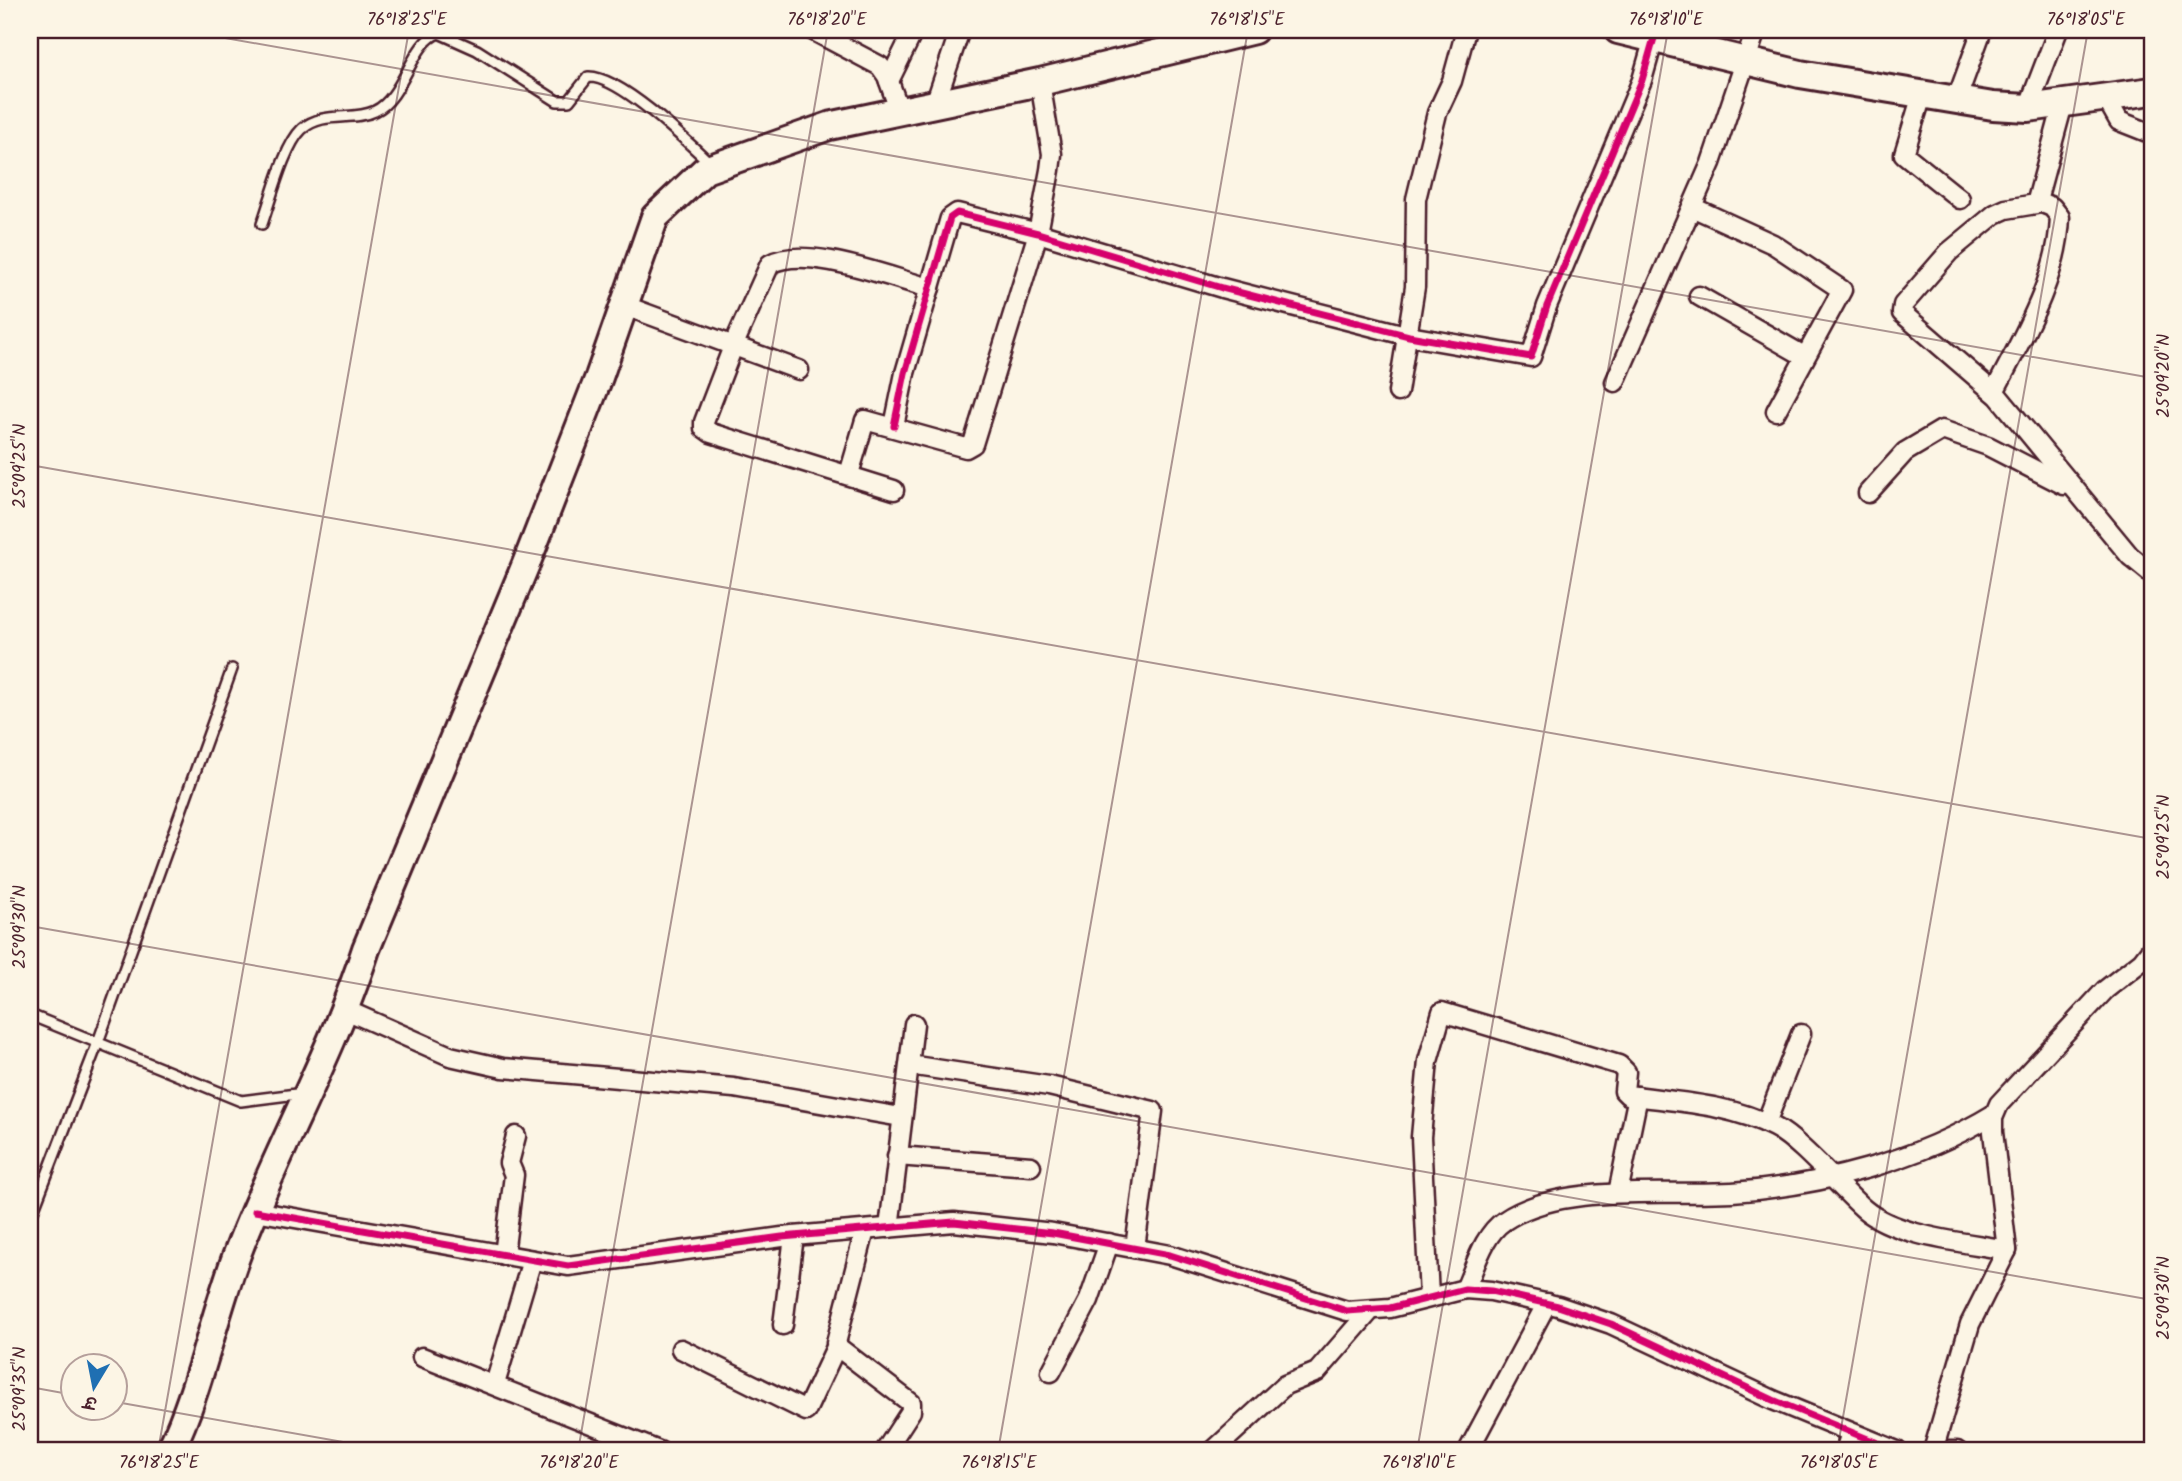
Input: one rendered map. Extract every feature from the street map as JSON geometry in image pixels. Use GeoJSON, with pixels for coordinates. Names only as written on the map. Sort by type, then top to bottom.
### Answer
{"type":"FeatureCollection","features":[{"type":"Feature","properties":{"kind":"main road"},"geometry":{"type":"LineString","coordinates":[[170,1451],[184,1421],[239,1250],[305,1093],[346,1010],[366,949],[594,390],[655,217],[705,170],[830,125],[1040,82],[1254,30]]}},
{"type":"Feature","properties":{"kind":"main road"},"geometry":{"type":"LineString","coordinates":[[1618,30],[1800,74],[1956,101],[2028,108],[2152,91]]}},
{"type":"Feature","properties":{"kind":"street"},"geometry":{"type":"LineString","coordinates":[[813,30],[880,66],[889,80],[900,112]]}},
{"type":"Feature","properties":{"kind":"street"},"geometry":{"type":"LineString","coordinates":[[889,80],[915,30]]}},
{"type":"Feature","properties":{"kind":"street"},"geometry":{"type":"LineString","coordinates":[[934,104],[960,30]]}},
{"type":"Feature","properties":{"kind":"street"},"geometry":{"type":"LineString","coordinates":[[1398,392],[1415,287],[1416,199],[1437,113],[1452,81],[1466,30]]}},
{"type":"Feature","properties":{"kind":"street"},"geometry":{"type":"LineString","coordinates":[[1615,382],[1711,163],[1756,30]]}},
{"type":"Feature","properties":{"kind":"street"},"geometry":{"type":"LineString","coordinates":[[1956,101],[1982,30]]}},
{"type":"Feature","properties":{"kind":"street"},"geometry":{"type":"LineString","coordinates":[[2028,108],[2058,30]]}},
{"type":"Feature","properties":{"kind":"street"},"geometry":{"type":"LineString","coordinates":[[894,426],[930,288],[950,218],[954,214],[1038,233],[1222,288],[1409,336],[1531,357],[1547,306],[1638,90],[1654,38]]}},
{"type":"Feature","properties":{"kind":"street"},"geometry":{"type":"LineString","coordinates":[[849,474],[865,420],[971,447],[1038,233],[1052,154],[1040,82]]}},
{"type":"Feature","properties":{"kind":"street"},"geometry":{"type":"LineString","coordinates":[[1922,95],[1904,154],[1960,199]]}},
{"type":"Feature","properties":{"kind":"street"},"geometry":{"type":"LineString","coordinates":[[2106,98],[2119,121],[2152,134]]}},
{"type":"Feature","properties":{"kind":"street"},"geometry":{"type":"LineString","coordinates":[[2063,104],[2037,201],[2033,206],[2006,209],[1995,214],[1949,252],[1902,309],[1905,318],[1994,392],[2130,556],[2152,574]]}},
{"type":"Feature","properties":{"kind":"street"},"geometry":{"type":"LineString","coordinates":[[1994,392],[2037,307],[2057,244],[2060,217],[2052,207],[2037,201]]}},
{"type":"Feature","properties":{"kind":"street"},"geometry":{"type":"LineString","coordinates":[[1692,207],[1773,244],[1841,288],[1842,294],[1804,356],[1776,411]]}},
{"type":"Feature","properties":{"kind":"street"},"geometry":{"type":"LineString","coordinates":[[894,490],[706,431],[704,422],[765,270],[778,260],[813,258],[930,288]]}},
{"type":"Feature","properties":{"kind":"street"},"geometry":{"type":"LineString","coordinates":[[1699,296],[1804,356]]}},
{"type":"Feature","properties":{"kind":"street"},"geometry":{"type":"LineString","coordinates":[[624,305],[799,370]]}},
{"type":"Feature","properties":{"kind":"street"},"geometry":{"type":"LineString","coordinates":[[1868,493],[1905,452],[1942,430],[1987,446],[2073,490]]}},
{"type":"Feature","properties":{"kind":"street"},"geometry":{"type":"LineString","coordinates":[[1465,1289],[1488,1239],[1502,1222],[1538,1205],[1618,1193],[1753,1190],[1830,1176],[1945,1142],[1994,1114],[2008,1094],[2105,990],[2147,954]]}},
{"type":"Feature","properties":{"kind":"street"},"geometry":{"type":"LineString","coordinates":[[346,1010],[450,1056],[503,1068],[734,1088],[901,1117]]}},
{"type":"Feature","properties":{"kind":"street"},"geometry":{"type":"LineString","coordinates":[[1429,1297],[1421,1137],[1427,1069],[1440,1014],[1448,1013],[1619,1065],[1626,1072],[1624,1091],[1638,1096],[1693,1103],[1766,1123],[1784,1134],[1865,1210],[1883,1220],[1922,1234],[2007,1250]]}},
{"type":"Feature","properties":{"kind":"street"},"geometry":{"type":"LineString","coordinates":[[889,1228],[914,1024]]}},
{"type":"Feature","properties":{"kind":"street"},"geometry":{"type":"LineString","coordinates":[[1766,1123],[1801,1034]]}},
{"type":"Feature","properties":{"kind":"street"},"geometry":{"type":"LineString","coordinates":[[909,1065],[1036,1083],[1152,1110],[1135,1248]]}},
{"type":"Feature","properties":{"kind":"street"},"geometry":{"type":"LineString","coordinates":[[1618,1193],[1638,1096]]}},
{"type":"Feature","properties":{"kind":"street"},"geometry":{"type":"LineString","coordinates":[[1957,1451],[1932,1451],[1970,1324],[2007,1250],[1993,1132],[1994,1114]]}},
{"type":"Feature","properties":{"kind":"street"},"geometry":{"type":"LineString","coordinates":[[504,1255],[514,1175],[509,1163],[516,1136]]}},
{"type":"Feature","properties":{"kind":"street"},"geometry":{"type":"LineString","coordinates":[[897,1156],[1031,1166]]}},
{"type":"Feature","properties":{"kind":"street"},"geometry":{"type":"LineString","coordinates":[[256,1211],[532,1260],[582,1266],[794,1236],[939,1222],[967,1223],[1170,1255],[1341,1310],[1370,1311],[1465,1289],[1507,1293],[1611,1324],[1851,1433],[1897,1451]]}},
{"type":"Feature","properties":{"kind":"street"},"geometry":{"type":"LineString","coordinates":[[681,1349],[806,1410],[837,1345],[845,1303],[865,1230]]}},
{"type":"Feature","properties":{"kind":"street"},"geometry":{"type":"LineString","coordinates":[[783,1325],[794,1236]]}},
{"type":"Feature","properties":{"kind":"street"},"geometry":{"type":"LineString","coordinates":[[1051,1372],[1089,1300],[1109,1244]]}},
{"type":"Feature","properties":{"kind":"street"},"geometry":{"type":"LineString","coordinates":[[495,1384],[532,1260]]}},
{"type":"Feature","properties":{"kind":"street"},"geometry":{"type":"LineString","coordinates":[[1468,1451],[1546,1303]]}},
{"type":"Feature","properties":{"kind":"street"},"geometry":{"type":"LineString","coordinates":[[1213,1451],[1284,1385],[1317,1371],[1370,1311]]}},
{"type":"Feature","properties":{"kind":"street"},"geometry":{"type":"LineString","coordinates":[[837,1345],[911,1403],[909,1415],[885,1451]]}},
{"type":"Feature","properties":{"kind":"street"},"geometry":{"type":"LineString","coordinates":[[422,1357],[659,1451]]}},
{"type":"Feature","properties":{"kind":"street"},"geometry":{"type":"LineString","coordinates":[[1845,1451],[1851,1433]]}},
{"type":"Feature","properties":{"kind":"lane"},"geometry":{"type":"LineString","coordinates":[[262,224],[286,158],[301,130],[327,117],[375,111],[390,99],[427,40],[439,33],[477,50],[557,101],[569,102],[588,77],[608,82],[672,127],[713,167]]}},
{"type":"Feature","properties":{"kind":"lane"},"geometry":{"type":"LineString","coordinates":[[30,1219],[97,1045],[232,669]]}},
{"type":"Feature","properties":{"kind":"lane"},"geometry":{"type":"LineString","coordinates":[[30,1016],[241,1101],[305,1093]]}},
{"type":"Feature","properties":{"kind":"building"},"geometry":{"type":"Polygon","coordinates":[[[1691,30],[1714,30],[1712,37],[1691,30]]]}},
{"type":"Feature","properties":{"kind":"cycle path"},"geometry":{"type":"LineString","coordinates":[[894,426],[905,373],[950,218],[957,213],[1038,233],[1222,288],[1409,336],[1531,357],[1547,306],[1642,80],[1654,38]]}},
{"type":"Feature","properties":{"kind":"cycle path"},"geometry":{"type":"LineString","coordinates":[[255,1211],[568,1266],[782,1237],[954,1222],[1053,1233],[1170,1255],[1347,1311],[1390,1308],[1465,1289],[1491,1291],[1558,1306],[1611,1324],[1773,1400],[1897,1451]]}}]}
